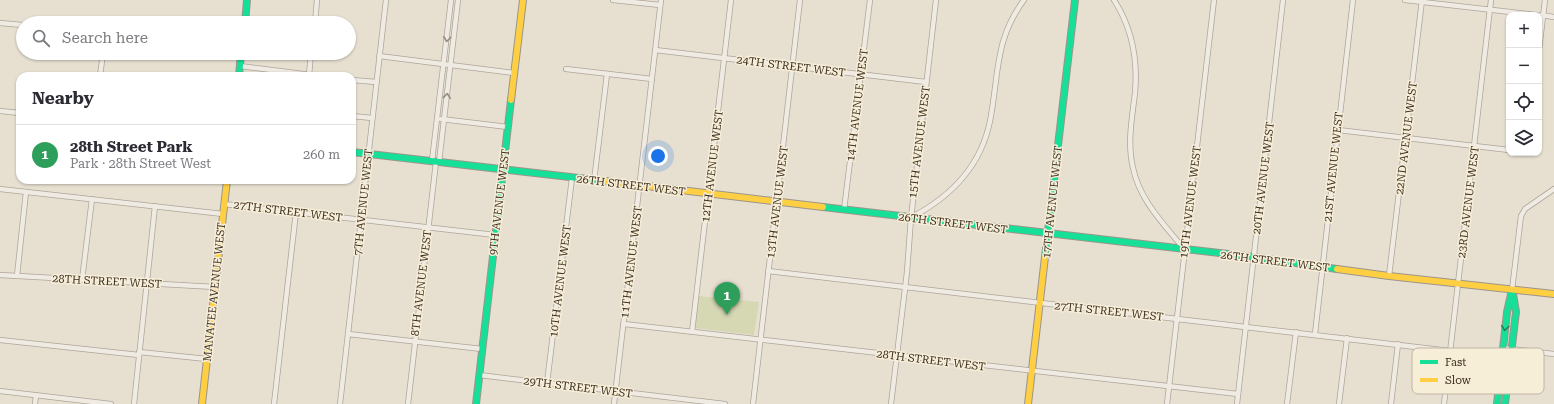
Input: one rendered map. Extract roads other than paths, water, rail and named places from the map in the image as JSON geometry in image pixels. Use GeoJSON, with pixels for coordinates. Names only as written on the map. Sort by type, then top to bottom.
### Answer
{"type":"FeatureCollection","features":[{"type":"Feature","properties":{"kind":"street"},"geometry":{"type":"LineString","coordinates":[[246,16],[248,0]]}},
{"type":"Feature","properties":{"kind":"street"},"geometry":{"type":"LineString","coordinates":[[316,16],[317,0]]}},
{"type":"Feature","properties":{"kind":"street","name":"7TH AVENUE WEST"},"geometry":{"type":"LineString","coordinates":[[340,404],[386,0]]}},
{"type":"Feature","properties":{"kind":"street","name":"8TH AVENUE WEST"},"geometry":{"type":"LineString","coordinates":[[436,162],[438,119],[451,0]]}},
{"type":"Feature","properties":{"kind":"street","name":"8TH AVENUE WEST"},"geometry":{"type":"LineString","coordinates":[[408,404],[436,162],[444,120],[458,0]]}},
{"type":"Feature","properties":{"kind":"street","name":"9TH AVENUE WEST"},"geometry":{"type":"LineString","coordinates":[[476,404],[523,0]]}},
{"type":"Feature","properties":{"kind":"street"},"geometry":{"type":"LineString","coordinates":[[613,0],[661,3]]}},
{"type":"Feature","properties":{"kind":"street","name":"12TH AVENUE WEST"},"geometry":{"type":"LineString","coordinates":[[692,332],[731,0]]}},
{"type":"Feature","properties":{"kind":"street","name":"13TH AVENUE WEST"},"geometry":{"type":"LineString","coordinates":[[753,404],[800,0]]}},
{"type":"Feature","properties":{"kind":"street","name":"14TH AVENUE WEST"},"geometry":{"type":"LineString","coordinates":[[844,210],[870,0]]}},
{"type":"Feature","properties":{"kind":"street","name":"15TH AVENUE WEST"},"geometry":{"type":"LineString","coordinates":[[891,404],[905,287],[910,218],[936,0]]}},
{"type":"Feature","properties":{"kind":"street"},"geometry":{"type":"LineString","coordinates":[[910,218],[930,208],[946,195],[966,173],[979,152],[990,123],[1000,48],[1011,21],[1024,0]]}},
{"type":"Feature","properties":{"kind":"street","name":"17TH AVENUE WEST"},"geometry":{"type":"LineString","coordinates":[[1028,404],[1075,0]]}},
{"type":"Feature","properties":{"kind":"street"},"geometry":{"type":"LineString","coordinates":[[1114,0],[1130,33],[1136,68],[1135,93],[1130,133],[1133,169],[1141,191],[1149,206],[1185,250]]}},
{"type":"Feature","properties":{"kind":"street","name":"19TH AVENUE WEST"},"geometry":{"type":"LineString","coordinates":[[1167,404],[1214,0]]}},
{"type":"Feature","properties":{"kind":"street","name":"20TH AVENUE WEST"},"geometry":{"type":"LineString","coordinates":[[1237,404],[1283,0]]}},
{"type":"Feature","properties":{"kind":"street","name":"21ST AVENUE WEST"},"geometry":{"type":"LineString","coordinates":[[1315,334],[1353,0]]}},
{"type":"Feature","properties":{"kind":"street"},"geometry":{"type":"LineString","coordinates":[[1405,0],[1510,12]]}},
{"type":"Feature","properties":{"kind":"street","name":"23RD AVENUE WEST"},"geometry":{"type":"LineString","coordinates":[[1450,348],[1491,0]]}},
{"type":"Feature","properties":{"kind":"street"},"geometry":{"type":"LineString","coordinates":[[1540,12],[1545,0]]}},
{"type":"Feature","properties":{"kind":"street","name":"22ND AVENUE WEST"},"geometry":{"type":"LineString","coordinates":[[1389,276],[1422,1]]}},
{"type":"Feature","properties":{"kind":"street","name":"11TH AVENUE WEST"},"geometry":{"type":"LineString","coordinates":[[614,404],[661,3]]}},
{"type":"Feature","properties":{"kind":"street"},"geometry":{"type":"LineString","coordinates":[[1542,15],[1554,17]]}},
{"type":"Feature","properties":{"kind":"street"},"geometry":{"type":"LineString","coordinates":[[0,23],[16,24]]}},
{"type":"Feature","properties":{"kind":"street","name":"24TH STREET WEST"},"geometry":{"type":"LineString","coordinates":[[655,50],[926,82]]}},
{"type":"Feature","properties":{"kind":"street"},"geometry":{"type":"LineString","coordinates":[[379,56],[514,73]]}},
{"type":"Feature","properties":{"kind":"street"},"geometry":{"type":"LineString","coordinates":[[101,72],[102,60]]}},
{"type":"Feature","properties":{"kind":"street"},"geometry":{"type":"LineString","coordinates":[[239,72],[240,60]]}},
{"type":"Feature","properties":{"kind":"street"},"geometry":{"type":"LineString","coordinates":[[309,72],[310,60]]}},
{"type":"Feature","properties":{"kind":"street"},"geometry":{"type":"LineString","coordinates":[[240,66],[286,72]]}},
{"type":"Feature","properties":{"kind":"street"},"geometry":{"type":"LineString","coordinates":[[566,69],[652,79]]}},
{"type":"Feature","properties":{"kind":"street"},"geometry":{"type":"LineString","coordinates":[[594,181],[607,74]]}},
{"type":"Feature","properties":{"kind":"street"},"geometry":{"type":"LineString","coordinates":[[356,80],[376,82]]}},
{"type":"Feature","properties":{"kind":"street"},"geometry":{"type":"LineString","coordinates":[[0,111],[16,113]]}},
{"type":"Feature","properties":{"kind":"street"},"geometry":{"type":"LineString","coordinates":[[356,116],[372,118]]}},
{"type":"Feature","properties":{"kind":"street"},"geometry":{"type":"LineString","coordinates":[[438,119],[508,127]]}},
{"type":"Feature","properties":{"kind":"street"},"geometry":{"type":"LineString","coordinates":[[1338,130],[1506,150]]}},
{"type":"Feature","properties":{"kind":"street","name":"26TH STREET WEST"},"geometry":{"type":"LineString","coordinates":[[356,152],[1254,257],[1389,276],[1554,294]]}},
{"type":"Feature","properties":{"kind":"street","name":"10TH AVENUE WEST"},"geometry":{"type":"LineString","coordinates":[[547,383],[572,178]]}},
{"type":"Feature","properties":{"kind":"street","name":"MANATEE AVENUE WEST"},"geometry":{"type":"LineString","coordinates":[[202,404],[226,184]]}},
{"type":"Feature","properties":{"kind":"street","name":"27TH STREET WEST"},"geometry":{"type":"LineString","coordinates":[[0,189],[223,214]]}},
{"type":"Feature","properties":{"kind":"street"},"geometry":{"type":"LineString","coordinates":[[1503,348],[1521,216],[1525,210],[1554,189]]}},
{"type":"Feature","properties":{"kind":"street"},"geometry":{"type":"LineString","coordinates":[[17,276],[26,192]]}},
{"type":"Feature","properties":{"kind":"street"},"geometry":{"type":"LineString","coordinates":[[82,280],[92,199]]}},
{"type":"Feature","properties":{"kind":"street","name":"27TH STREET WEST"},"geometry":{"type":"LineString","coordinates":[[224,204],[495,235]]}},
{"type":"Feature","properties":{"kind":"street"},"geometry":{"type":"LineString","coordinates":[[134,404],[155,206]]}},
{"type":"Feature","properties":{"kind":"street"},"geometry":{"type":"LineString","coordinates":[[274,404],[296,212]]}},
{"type":"Feature","properties":{"kind":"street","name":"27TH STREET WEST"},"geometry":{"type":"LineString","coordinates":[[768,272],[1428,348]]}},
{"type":"Feature","properties":{"kind":"street","name":"28TH STREET WEST"},"geometry":{"type":"LineString","coordinates":[[0,275],[215,287]]}},
{"type":"Feature","properties":{"kind":"street"},"geometry":{"type":"LineString","coordinates":[[1512,290],[1516,312],[1512,348]]}},
{"type":"Feature","properties":{"kind":"street","name":"28TH STREET WEST"},"geometry":{"type":"LineString","coordinates":[[624,324],[1238,394]]}},
{"type":"Feature","properties":{"kind":"street"},"geometry":{"type":"LineString","coordinates":[[1287,404],[1296,332]]}},
{"type":"Feature","properties":{"kind":"street"},"geometry":{"type":"LineString","coordinates":[[348,334],[482,348]]}},
{"type":"Feature","properties":{"kind":"street"},"geometry":{"type":"LineString","coordinates":[[1339,404],[1347,338]]}},
{"type":"Feature","properties":{"kind":"street"},"geometry":{"type":"LineString","coordinates":[[0,340],[207,359]]}},
{"type":"Feature","properties":{"kind":"street"},"geometry":{"type":"LineString","coordinates":[[1391,404],[1398,344]]}},
{"type":"Feature","properties":{"kind":"street"},"geometry":{"type":"LineString","coordinates":[[1544,353],[1554,354]]}},
{"type":"Feature","properties":{"kind":"street","name":"29TH STREET WEST"},"geometry":{"type":"LineString","coordinates":[[479,375],[725,404]]}},
{"type":"Feature","properties":{"kind":"street"},"geometry":{"type":"LineString","coordinates":[[0,391],[111,404]]}},
{"type":"Feature","properties":{"kind":"street","name":"23RD AVENUE WEST"},"geometry":{"type":"LineString","coordinates":[[1444,404],[1445,394]]}},
{"type":"Feature","properties":{"kind":"street"},"geometry":{"type":"LineString","coordinates":[[1496,404],[1497,394]]}},
{"type":"Feature","properties":{"kind":"street"},"geometry":{"type":"LineString","coordinates":[[1505,404],[1506,394]]}},
{"type":"Feature","properties":{"kind":"street"},"geometry":{"type":"LineString","coordinates":[[35,404],[36,395]]}},
{"type":"Feature","properties":{"kind":"place","name":"28th Street Park"},"geometry":{"type":"Point","coordinates":[727,315]}}]}
